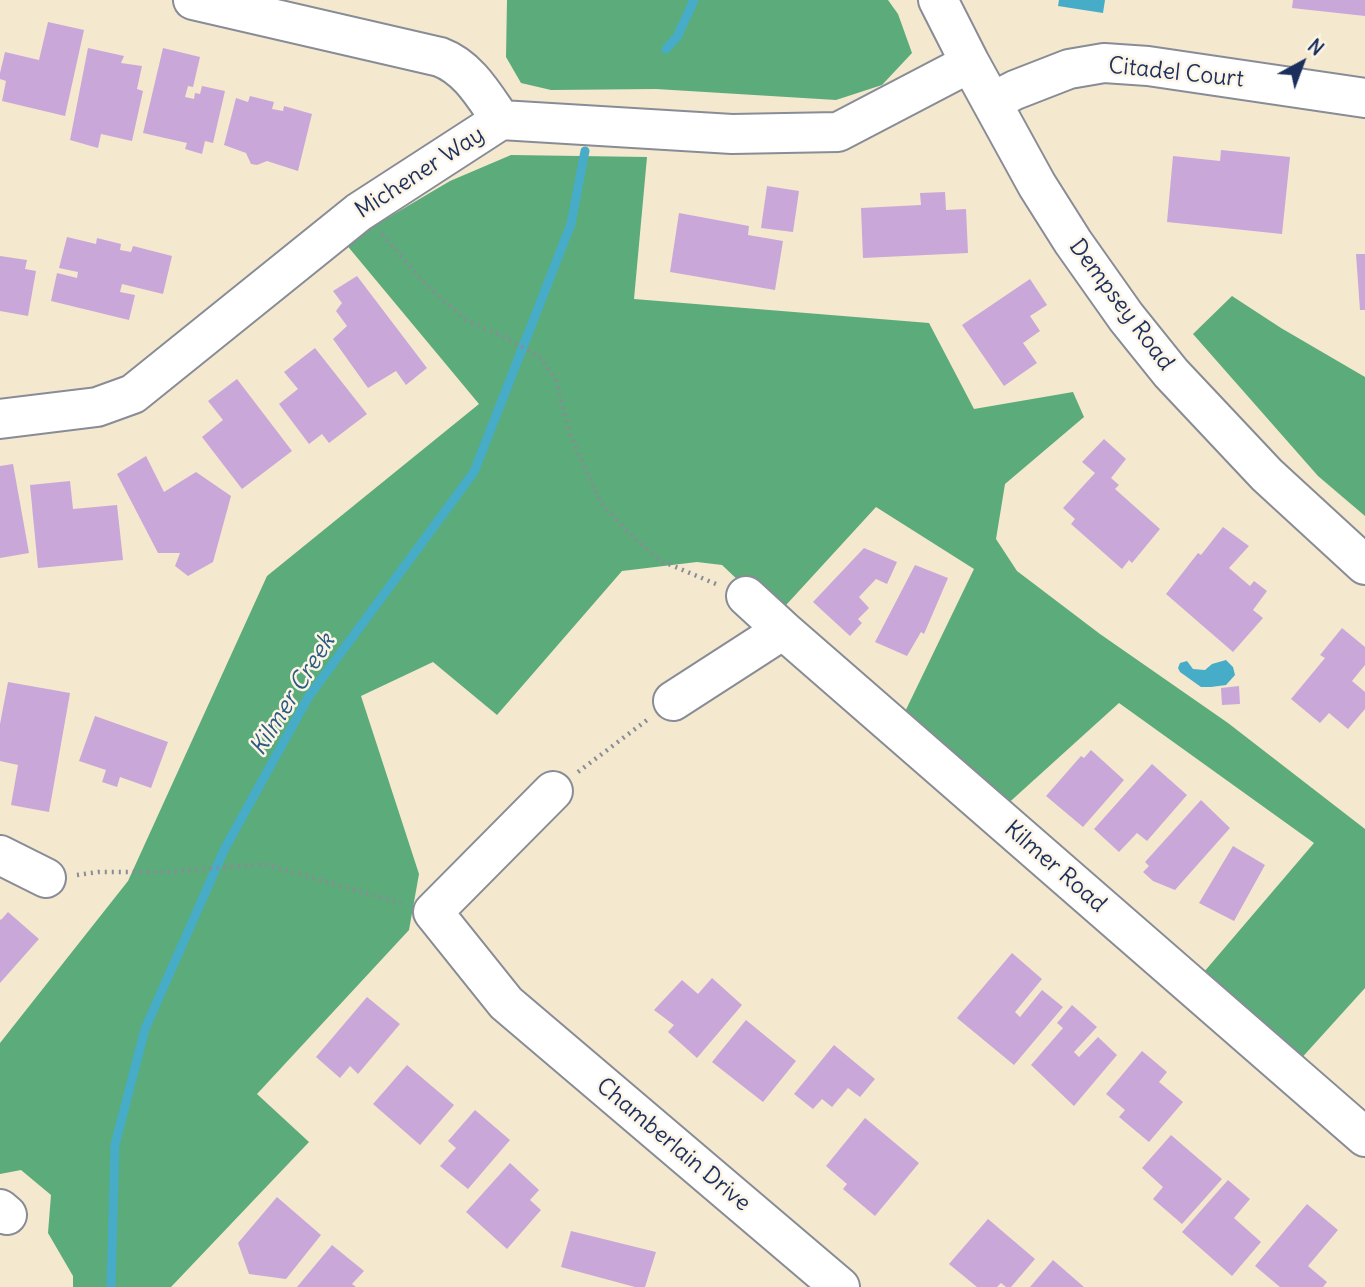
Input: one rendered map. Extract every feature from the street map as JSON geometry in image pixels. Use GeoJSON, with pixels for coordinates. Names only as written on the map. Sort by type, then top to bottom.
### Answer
{"type":"FeatureCollection","features":[{"type":"Feature","properties":{"kind":"street"},"geometry":{"type":"LineString","coordinates":[[193,0],[452,61],[467,73],[502,120]]}},
{"type":"Feature","properties":{"kind":"street","name":"Dempsey Road"},"geometry":{"type":"LineString","coordinates":[[938,0],[1037,185],[1126,317],[1171,373],[1266,475],[1365,565]]}},
{"type":"Feature","properties":{"kind":"street","name":"Michener Way"},"geometry":{"type":"LineString","coordinates":[[0,419],[97,407],[133,394],[359,212],[502,120],[732,134],[838,132],[970,63]]}},
{"type":"Feature","properties":{"kind":"street","name":"Citadel Court"},"geometry":{"type":"LineString","coordinates":[[992,102],[1069,69],[1104,63],[1148,66],[1365,98]]}},
{"type":"Feature","properties":{"kind":"street","name":"Kilmer Road"},"geometry":{"type":"LineString","coordinates":[[746,596],[1365,1137]]}},
{"type":"Feature","properties":{"kind":"street"},"geometry":{"type":"LineString","coordinates":[[673,701],[783,630]]}},
{"type":"Feature","properties":{"kind":"street"},"geometry":{"type":"LineString","coordinates":[[433,912],[552,791]]}},
{"type":"Feature","properties":{"kind":"street"},"geometry":{"type":"LineString","coordinates":[[0,855],[46,878]]}},
{"type":"Feature","properties":{"kind":"street","name":"Chamberlain Drive"},"geometry":{"type":"LineString","coordinates":[[433,912],[506,1003],[840,1287]]}},
{"type":"Feature","properties":{"kind":"path"},"geometry":{"type":"LineString","coordinates":[[359,212],[428,287],[466,320],[539,355],[555,380],[570,435],[601,502],[626,530],[659,560],[746,596]]}},
{"type":"Feature","properties":{"kind":"path"},"geometry":{"type":"LineString","coordinates":[[552,791],[673,701]]}},
{"type":"Feature","properties":{"kind":"path"},"geometry":{"type":"LineString","coordinates":[[46,878],[98,872],[166,872],[264,864],[433,912]]}},
{"type":"Feature","properties":{"kind":"green space"},"geometry":{"type":"Polygon","coordinates":[[[507,0],[888,0],[898,14],[912,53],[882,85],[836,100],[656,89],[551,90],[521,83],[506,57],[507,0]]]}},
{"type":"Feature","properties":{"kind":"green space"},"geometry":{"type":"Polygon","coordinates":[[[511,155],[647,157],[634,299],[929,323],[974,409],[1073,392],[1084,417],[1005,484],[996,539],[1017,571],[1100,634],[1228,723],[1365,829],[1365,988],[1298,1062],[1198,979],[1314,843],[1119,703],[1003,808],[900,722],[974,569],[876,507],[776,616],[722,565],[697,562],[622,571],[497,715],[433,662],[361,696],[419,874],[409,930],[257,1094],[309,1142],[171,1287],[73,1287],[73,1276],[48,1233],[51,1195],[21,1170],[0,1174],[0,1043],[128,881],[267,576],[479,404],[345,243],[450,181],[511,155]]]}},
{"type":"Feature","properties":{"kind":"green space"},"geometry":{"type":"Polygon","coordinates":[[[1232,296],[1365,377],[1365,516],[1318,476],[1193,334],[1232,296]]]}},
{"type":"Feature","properties":{"kind":"water"},"geometry":{"type":"Polygon","coordinates":[[[1059,0],[1105,0],[1103,13],[1058,6],[1059,0]]]}},
{"type":"Feature","properties":{"kind":"water"},"geometry":{"type":"Polygon","coordinates":[[[1226,660],[1233,667],[1235,675],[1226,685],[1201,687],[1178,668],[1180,663],[1187,661],[1193,669],[1205,670],[1212,664],[1226,660]]]}},
{"type":"Feature","properties":{"kind":"building"},"geometry":{"type":"Polygon","coordinates":[[[1293,0],[1365,0],[1365,16],[1292,8],[1293,0]]]}},
{"type":"Feature","properties":{"kind":"building"},"geometry":{"type":"Polygon","coordinates":[[[48,22],[84,30],[65,116],[2,101],[6,81],[0,79],[0,73],[5,52],[39,60],[48,22]]]}},
{"type":"Feature","properties":{"kind":"building"},"geometry":{"type":"Polygon","coordinates":[[[88,48],[124,56],[121,63],[142,66],[137,89],[143,91],[132,141],[101,134],[98,148],[70,140],[88,48]]]}},
{"type":"Feature","properties":{"kind":"building"},"geometry":{"type":"Polygon","coordinates":[[[163,48],[200,57],[193,87],[188,86],[185,97],[194,99],[195,93],[200,94],[202,86],[225,91],[213,143],[205,141],[202,154],[185,149],[187,143],[143,133],[163,48]]]}},
{"type":"Feature","properties":{"kind":"building"},"geometry":{"type":"Polygon","coordinates":[[[250,96],[274,102],[272,109],[283,111],[284,106],[312,114],[298,171],[267,161],[251,164],[246,153],[224,145],[236,98],[248,102],[250,96]]]}},
{"type":"Feature","properties":{"kind":"building"},"geometry":{"type":"Polygon","coordinates":[[[1221,150],[1290,157],[1282,234],[1167,222],[1173,156],[1220,161],[1221,150]]]}},
{"type":"Feature","properties":{"kind":"building"},"geometry":{"type":"Polygon","coordinates":[[[767,186],[799,191],[793,232],[761,228],[767,186]]]}},
{"type":"Feature","properties":{"kind":"building"},"geometry":{"type":"Polygon","coordinates":[[[945,192],[946,210],[966,209],[968,253],[863,258],[861,208],[921,205],[920,193],[945,192]]]}},
{"type":"Feature","properties":{"kind":"building"},"geometry":{"type":"Polygon","coordinates":[[[679,213],[749,226],[748,235],[783,241],[775,290],[670,272],[679,213]]]}},
{"type":"Feature","properties":{"kind":"building"},"geometry":{"type":"Polygon","coordinates":[[[67,237],[96,244],[97,238],[121,244],[120,250],[131,252],[133,246],[172,256],[163,294],[122,284],[120,292],[135,295],[129,320],[51,301],[57,273],[77,278],[78,272],[59,268],[67,237]]]}},
{"type":"Feature","properties":{"kind":"building"},"geometry":{"type":"Polygon","coordinates":[[[1356,254],[1365,254],[1365,310],[1360,310],[1356,254]]]}},
{"type":"Feature","properties":{"kind":"building"},"geometry":{"type":"Polygon","coordinates":[[[0,256],[27,260],[25,269],[36,271],[28,316],[0,311],[0,256]]]}},
{"type":"Feature","properties":{"kind":"building"},"geometry":{"type":"Polygon","coordinates":[[[357,276],[427,368],[406,385],[396,371],[368,388],[333,339],[347,326],[336,311],[342,303],[333,291],[357,276]]]}},
{"type":"Feature","properties":{"kind":"building"},"geometry":{"type":"Polygon","coordinates":[[[1030,279],[1047,305],[1030,316],[1040,331],[1023,343],[1037,363],[1004,386],[962,325],[1030,279]]]}},
{"type":"Feature","properties":{"kind":"building"},"geometry":{"type":"Polygon","coordinates":[[[315,348],[367,414],[329,443],[322,434],[309,444],[279,404],[298,389],[284,372],[315,348]]]}},
{"type":"Feature","properties":{"kind":"building"},"geometry":{"type":"Polygon","coordinates":[[[237,379],[292,451],[242,489],[202,437],[223,420],[208,401],[237,379]]]}},
{"type":"Feature","properties":{"kind":"building"},"geometry":{"type":"Polygon","coordinates":[[[1104,439],[1126,459],[1111,478],[1119,485],[1115,489],[1160,529],[1132,563],[1129,560],[1122,569],[1071,524],[1075,519],[1063,508],[1095,473],[1082,462],[1104,439]]]}},
{"type":"Feature","properties":{"kind":"building"},"geometry":{"type":"Polygon","coordinates":[[[146,456],[164,492],[196,472],[231,496],[213,562],[188,576],[175,566],[180,553],[158,553],[117,474],[146,456]]]}},
{"type":"Feature","properties":{"kind":"building"},"geometry":{"type":"Polygon","coordinates":[[[13,464],[29,553],[0,558],[0,466],[13,464]]]}},
{"type":"Feature","properties":{"kind":"building"},"geometry":{"type":"Polygon","coordinates":[[[70,481],[73,509],[117,505],[123,560],[38,568],[30,485],[70,481]]]}},
{"type":"Feature","properties":{"kind":"building"},"geometry":{"type":"Polygon","coordinates":[[[1223,527],[1249,546],[1229,568],[1250,586],[1254,581],[1267,591],[1253,610],[1263,618],[1233,652],[1166,594],[1198,553],[1201,555],[1223,527]]]}},
{"type":"Feature","properties":{"kind":"building"},"geometry":{"type":"Polygon","coordinates":[[[864,548],[897,562],[887,584],[876,579],[859,597],[869,608],[858,619],[862,623],[850,636],[813,602],[864,548]]]}},
{"type":"Feature","properties":{"kind":"building"},"geometry":{"type":"Polygon","coordinates":[[[915,565],[948,578],[924,634],[921,632],[907,656],[875,642],[915,565]]]}},
{"type":"Feature","properties":{"kind":"building"},"geometry":{"type":"Polygon","coordinates":[[[1342,628],[1365,647],[1365,665],[1352,681],[1365,692],[1365,709],[1348,729],[1329,713],[1320,723],[1291,699],[1325,658],[1320,655],[1342,628]]]}},
{"type":"Feature","properties":{"kind":"building"},"geometry":{"type":"Polygon","coordinates":[[[8,682],[70,693],[49,812],[11,805],[18,765],[0,761],[0,724],[8,682]]]}},
{"type":"Feature","properties":{"kind":"building"},"geometry":{"type":"Polygon","coordinates":[[[1239,686],[1240,704],[1222,705],[1221,688],[1239,686]]]}},
{"type":"Feature","properties":{"kind":"building"},"geometry":{"type":"Polygon","coordinates":[[[95,716],[168,742],[151,788],[120,777],[117,787],[102,782],[106,770],[79,761],[95,716]]]}},
{"type":"Feature","properties":{"kind":"building"},"geometry":{"type":"Polygon","coordinates":[[[1091,750],[1124,780],[1083,827],[1046,796],[1081,756],[1084,758],[1091,750]]]}},
{"type":"Feature","properties":{"kind":"building"},"geometry":{"type":"Polygon","coordinates":[[[1152,764],[1187,795],[1147,841],[1137,833],[1119,852],[1094,829],[1152,764]]]}},
{"type":"Feature","properties":{"kind":"building"},"geometry":{"type":"Polygon","coordinates":[[[1201,800],[1230,828],[1175,890],[1153,881],[1143,872],[1149,866],[1145,862],[1201,800]]]}},
{"type":"Feature","properties":{"kind":"building"},"geometry":{"type":"Polygon","coordinates":[[[1233,846],[1265,865],[1234,921],[1199,903],[1233,846]]]}},
{"type":"Feature","properties":{"kind":"building"},"geometry":{"type":"Polygon","coordinates":[[[8,912],[39,939],[0,983],[0,919],[8,912]]]}},
{"type":"Feature","properties":{"kind":"building"},"geometry":{"type":"Polygon","coordinates":[[[1012,953],[1042,979],[1015,1012],[1020,1017],[1042,990],[1063,1007],[1014,1065],[957,1018],[1012,953]]]}},
{"type":"Feature","properties":{"kind":"building"},"geometry":{"type":"Polygon","coordinates":[[[712,978],[742,1005],[697,1058],[668,1032],[674,1025],[654,1010],[682,980],[698,994],[712,978]]]}},
{"type":"Feature","properties":{"kind":"building"},"geometry":{"type":"Polygon","coordinates":[[[367,997],[400,1024],[358,1074],[350,1066],[340,1078],[316,1057],[367,997]]]}},
{"type":"Feature","properties":{"kind":"building"},"geometry":{"type":"Polygon","coordinates":[[[1072,1005],[1097,1027],[1074,1052],[1079,1057],[1098,1037],[1117,1055],[1074,1106],[1031,1065],[1063,1028],[1057,1023],[1072,1005]]]}},
{"type":"Feature","properties":{"kind":"building"},"geometry":{"type":"Polygon","coordinates":[[[746,1020],[796,1061],[763,1102],[712,1062],[746,1020]]]}},
{"type":"Feature","properties":{"kind":"building"},"geometry":{"type":"Polygon","coordinates":[[[834,1045],[875,1079],[860,1097],[848,1088],[832,1107],[822,1099],[813,1109],[794,1094],[834,1045]]]}},
{"type":"Feature","properties":{"kind":"building"},"geometry":{"type":"Polygon","coordinates":[[[1142,1051],[1167,1072],[1159,1082],[1183,1102],[1149,1142],[1119,1117],[1125,1110],[1106,1094],[1142,1051]]]}},
{"type":"Feature","properties":{"kind":"building"},"geometry":{"type":"Polygon","coordinates":[[[407,1065],[454,1105],[420,1145],[373,1104],[407,1065]]]}},
{"type":"Feature","properties":{"kind":"building"},"geometry":{"type":"Polygon","coordinates":[[[475,1110],[510,1140],[468,1189],[440,1166],[456,1148],[448,1141],[475,1110]]]}},
{"type":"Feature","properties":{"kind":"building"},"geometry":{"type":"Polygon","coordinates":[[[865,1118],[919,1163],[875,1216],[843,1189],[847,1184],[826,1166],[865,1118]]]}},
{"type":"Feature","properties":{"kind":"building"},"geometry":{"type":"Polygon","coordinates":[[[1171,1135],[1222,1179],[1182,1224],[1153,1199],[1163,1187],[1142,1168],[1171,1135]]]}},
{"type":"Feature","properties":{"kind":"building"},"geometry":{"type":"Polygon","coordinates":[[[510,1163],[539,1190],[530,1200],[541,1210],[507,1249],[466,1212],[510,1163]]]}},
{"type":"Feature","properties":{"kind":"building"},"geometry":{"type":"Polygon","coordinates":[[[1228,1180],[1250,1199],[1234,1218],[1261,1242],[1232,1276],[1182,1232],[1228,1180]]]}},
{"type":"Feature","properties":{"kind":"building"},"geometry":{"type":"Polygon","coordinates":[[[277,1197],[321,1235],[286,1279],[249,1274],[238,1243],[277,1197]]]}},
{"type":"Feature","properties":{"kind":"building"},"geometry":{"type":"Polygon","coordinates":[[[1307,1204],[1338,1230],[1308,1266],[1327,1282],[1323,1287],[1280,1287],[1255,1266],[1307,1204]]]}},
{"type":"Feature","properties":{"kind":"building"},"geometry":{"type":"Polygon","coordinates":[[[988,1219],[1035,1259],[1011,1287],[1001,1283],[997,1287],[977,1287],[949,1264],[988,1219]]]}},
{"type":"Feature","properties":{"kind":"building"},"geometry":{"type":"Polygon","coordinates":[[[571,1231],[656,1252],[645,1287],[635,1287],[561,1267],[571,1231]]]}},
{"type":"Feature","properties":{"kind":"building"},"geometry":{"type":"Polygon","coordinates":[[[332,1245],[364,1271],[352,1284],[356,1287],[297,1287],[332,1245]]]}},
{"type":"Feature","properties":{"kind":"building"},"geometry":{"type":"Polygon","coordinates":[[[1053,1260],[1084,1287],[1030,1287],[1053,1260]]]}},
{"type":"Feature","properties":{"kind":"waterway","name":"Kilmer Creek"},"geometry":{"type":"LineString","coordinates":[[666,49],[677,37],[694,0]]}},
{"type":"Feature","properties":{"kind":"waterway","name":"Kilmer Creek"},"geometry":{"type":"LineString","coordinates":[[111,1287],[115,1145],[145,1029],[225,848],[309,696],[474,472],[571,224],[585,151]]}}]}
